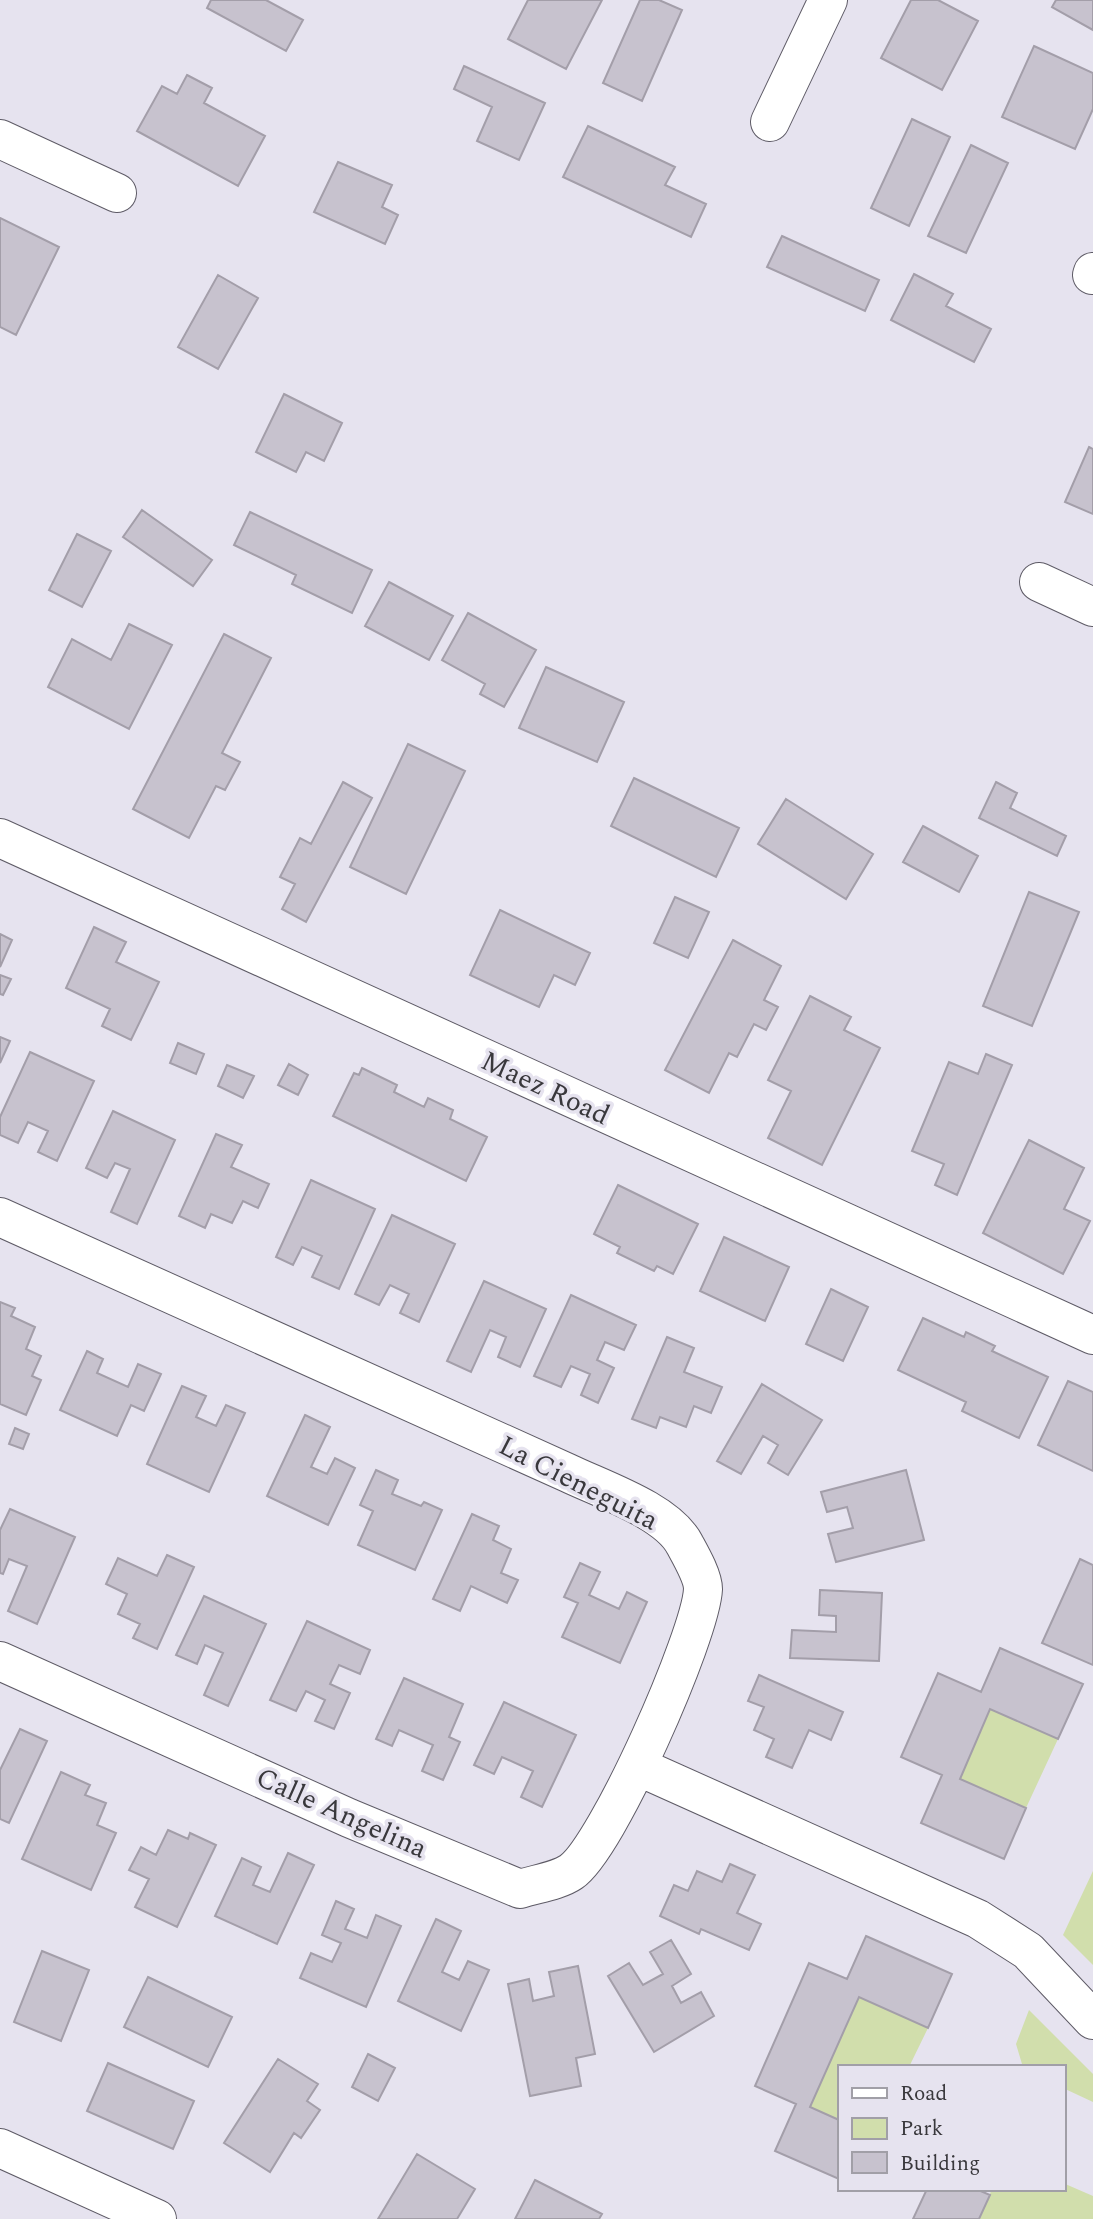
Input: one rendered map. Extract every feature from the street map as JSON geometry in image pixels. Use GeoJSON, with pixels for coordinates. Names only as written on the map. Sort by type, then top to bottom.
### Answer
{"type":"FeatureCollection","features":[{"type":"Feature","properties":{"kind":"street"},"geometry":{"type":"LineString","coordinates":[[770,121],[828,0]]}},
{"type":"Feature","properties":{"kind":"street"},"geometry":{"type":"LineString","coordinates":[[0,139],[117,194]]}},
{"type":"Feature","properties":{"kind":"street"},"geometry":{"type":"LineString","coordinates":[[1039,583],[1093,607]]}},
{"type":"Feature","properties":{"kind":"street","name":"Maez Road"},"geometry":{"type":"LineString","coordinates":[[0,838],[1093,1335]]}},
{"type":"Feature","properties":{"kind":"street","name":"La Cieneguita"},"geometry":{"type":"LineString","coordinates":[[0,1217],[568,1473],[657,1516],[683,1541],[703,1587],[691,1643],[637,1766]]}},
{"type":"Feature","properties":{"kind":"street","name":"Calle Angelina"},"geometry":{"type":"LineString","coordinates":[[0,1661],[349,1818],[520,1889],[571,1872],[602,1831],[637,1766]]}},
{"type":"Feature","properties":{"kind":"street"},"geometry":{"type":"LineString","coordinates":[[637,1766],[978,1919],[1028,1951],[1093,2020]]}},
{"type":"Feature","properties":{"kind":"street"},"geometry":{"type":"LineString","coordinates":[[0,2148],[157,2219]]}},
{"type":"Feature","properties":{"kind":"green space"},"geometry":{"type":"Polygon","coordinates":[[[990,1709],[1058,1739],[1026,1808],[960,1779],[990,1709]]]}},
{"type":"Feature","properties":{"kind":"green space"},"geometry":{"type":"Polygon","coordinates":[[[1093,1871],[1093,1965],[1063,1935],[1093,1871]]]}},
{"type":"Feature","properties":{"kind":"green space"},"geometry":{"type":"Polygon","coordinates":[[[859,1997],[928,2028],[910,2065],[838,2065],[838,2120],[810,2107],[859,1997]]]}},
{"type":"Feature","properties":{"kind":"green space"},"geometry":{"type":"Polygon","coordinates":[[[1029,2010],[1093,2074],[1093,2102],[1065,2089],[1065,2065],[1022,2064],[1016,2044],[1029,2010]]]}},
{"type":"Feature","properties":{"kind":"green space"},"geometry":{"type":"Polygon","coordinates":[[[1065,2184],[1093,2196],[1093,2219],[979,2219],[991,2191],[1065,2191],[1065,2184]]]}},
{"type":"Feature","properties":{"kind":"building"},"geometry":{"type":"Polygon","coordinates":[[[211,0],[266,0],[303,20],[286,51],[207,8],[211,0]]]}},
{"type":"Feature","properties":{"kind":"building"},"geometry":{"type":"Polygon","coordinates":[[[528,0],[602,0],[566,69],[508,39],[528,0]]]}},
{"type":"Feature","properties":{"kind":"building"},"geometry":{"type":"Polygon","coordinates":[[[640,0],[659,0],[682,10],[642,101],[603,83],[640,0]]]}},
{"type":"Feature","properties":{"kind":"building"},"geometry":{"type":"Polygon","coordinates":[[[911,0],[938,0],[978,21],[942,90],[881,58],[911,0]]]}},
{"type":"Feature","properties":{"kind":"building"},"geometry":{"type":"Polygon","coordinates":[[[1056,0],[1093,0],[1093,30],[1052,7],[1056,0]]]}},
{"type":"Feature","properties":{"kind":"building"},"geometry":{"type":"Polygon","coordinates":[[[1034,46],[1093,73],[1093,109],[1075,149],[1002,117],[1034,46]]]}},
{"type":"Feature","properties":{"kind":"building"},"geometry":{"type":"Polygon","coordinates":[[[464,66],[545,103],[519,160],[477,141],[492,107],[454,89],[464,66]]]}},
{"type":"Feature","properties":{"kind":"building"},"geometry":{"type":"Polygon","coordinates":[[[187,75],[212,88],[204,103],[265,136],[238,186],[137,131],[162,86],[177,94],[187,75]]]}},
{"type":"Feature","properties":{"kind":"building"},"geometry":{"type":"Polygon","coordinates":[[[912,119],[950,137],[909,226],[871,208],[912,119]]]}},
{"type":"Feature","properties":{"kind":"building"},"geometry":{"type":"Polygon","coordinates":[[[588,126],[675,167],[665,185],[706,204],[691,237],[563,177],[588,126]]]}},
{"type":"Feature","properties":{"kind":"building"},"geometry":{"type":"Polygon","coordinates":[[[971,145],[1008,163],[966,253],[928,236],[971,145]]]}},
{"type":"Feature","properties":{"kind":"building"},"geometry":{"type":"Polygon","coordinates":[[[338,162],[392,185],[382,207],[398,215],[385,244],[314,212],[338,162]]]}},
{"type":"Feature","properties":{"kind":"building"},"geometry":{"type":"Polygon","coordinates":[[[0,218],[59,247],[16,335],[0,327],[0,218]]]}},
{"type":"Feature","properties":{"kind":"building"},"geometry":{"type":"Polygon","coordinates":[[[782,236],[879,280],[865,311],[767,267],[782,236]]]}},
{"type":"Feature","properties":{"kind":"building"},"geometry":{"type":"Polygon","coordinates":[[[914,274],[953,294],[946,306],[991,329],[974,362],[891,320],[914,274]]]}},
{"type":"Feature","properties":{"kind":"building"},"geometry":{"type":"Polygon","coordinates":[[[218,275],[258,298],[218,369],[178,347],[218,275]]]}},
{"type":"Feature","properties":{"kind":"building"},"geometry":{"type":"Polygon","coordinates":[[[284,394],[342,423],[324,461],[306,452],[296,472],[256,452],[284,394]]]}},
{"type":"Feature","properties":{"kind":"building"},"geometry":{"type":"Polygon","coordinates":[[[1089,447],[1093,449],[1093,514],[1065,502],[1089,447]]]}},
{"type":"Feature","properties":{"kind":"building"},"geometry":{"type":"Polygon","coordinates":[[[142,510],[212,560],[193,586],[123,537],[142,510]]]}},
{"type":"Feature","properties":{"kind":"building"},"geometry":{"type":"Polygon","coordinates":[[[250,512],[372,570],[352,613],[292,584],[296,575],[234,545],[250,512]]]}},
{"type":"Feature","properties":{"kind":"building"},"geometry":{"type":"Polygon","coordinates":[[[77,534],[111,551],[82,607],[49,590],[77,534]]]}},
{"type":"Feature","properties":{"kind":"building"},"geometry":{"type":"Polygon","coordinates":[[[389,582],[453,616],[429,660],[365,626],[389,582]]]}},
{"type":"Feature","properties":{"kind":"building"},"geometry":{"type":"Polygon","coordinates":[[[468,613],[536,650],[504,707],[480,694],[485,684],[442,660],[468,613]]]}},
{"type":"Feature","properties":{"kind":"building"},"geometry":{"type":"Polygon","coordinates":[[[129,624],[172,645],[129,729],[48,687],[72,639],[111,660],[129,624]]]}},
{"type":"Feature","properties":{"kind":"building"},"geometry":{"type":"Polygon","coordinates":[[[224,634],[271,658],[222,753],[240,762],[225,790],[216,786],[189,838],[133,809],[224,634]]]}},
{"type":"Feature","properties":{"kind":"building"},"geometry":{"type":"Polygon","coordinates":[[[546,667],[624,702],[597,762],[519,728],[546,667]]]}},
{"type":"Feature","properties":{"kind":"building"},"geometry":{"type":"Polygon","coordinates":[[[408,744],[465,771],[406,894],[350,867],[408,744]]]}},
{"type":"Feature","properties":{"kind":"building"},"geometry":{"type":"Polygon","coordinates":[[[634,778],[739,828],[716,877],[611,826],[634,778]]]}},
{"type":"Feature","properties":{"kind":"building"},"geometry":{"type":"Polygon","coordinates":[[[343,782],[372,798],[306,922],[282,909],[295,884],[280,877],[300,838],[311,844],[343,782]]]}},
{"type":"Feature","properties":{"kind":"building"},"geometry":{"type":"Polygon","coordinates":[[[996,782],[1017,793],[1010,808],[1066,836],[1057,856],[979,818],[996,782]]]}},
{"type":"Feature","properties":{"kind":"building"},"geometry":{"type":"Polygon","coordinates":[[[786,799],[873,854],[846,899],[758,844],[786,799]]]}},
{"type":"Feature","properties":{"kind":"building"},"geometry":{"type":"Polygon","coordinates":[[[923,826],[978,856],[959,892],[903,862],[923,826]]]}},
{"type":"Feature","properties":{"kind":"building"},"geometry":{"type":"Polygon","coordinates":[[[1029,892],[1079,912],[1032,1026],[983,1006],[1029,892]]]}},
{"type":"Feature","properties":{"kind":"building"},"geometry":{"type":"Polygon","coordinates":[[[675,897],[709,912],[688,958],[654,943],[675,897]]]}},
{"type":"Feature","properties":{"kind":"building"},"geometry":{"type":"Polygon","coordinates":[[[500,910],[590,953],[575,985],[554,975],[539,1007],[470,975],[500,910]]]}},
{"type":"Feature","properties":{"kind":"building"},"geometry":{"type":"Polygon","coordinates":[[[94,927],[126,942],[116,962],[159,982],[131,1040],[102,1026],[110,1009],[66,988],[94,927]]]}},
{"type":"Feature","properties":{"kind":"building"},"geometry":{"type":"Polygon","coordinates":[[[0,934],[12,940],[0,967],[0,934]]]}},
{"type":"Feature","properties":{"kind":"building"},"geometry":{"type":"Polygon","coordinates":[[[733,940],[781,966],[764,1000],[778,1007],[766,1030],[754,1024],[737,1057],[729,1053],[709,1093],[665,1070],[733,940]]]}},
{"type":"Feature","properties":{"kind":"building"},"geometry":{"type":"Polygon","coordinates":[[[0,975],[11,979],[3,995],[0,994],[0,975]]]}},
{"type":"Feature","properties":{"kind":"building"},"geometry":{"type":"Polygon","coordinates":[[[810,996],[851,1017],[844,1030],[880,1048],[822,1165],[768,1138],[791,1091],[768,1080],[810,996]]]}},
{"type":"Feature","properties":{"kind":"building"},"geometry":{"type":"Polygon","coordinates":[[[0,1037],[10,1041],[0,1063],[0,1037]]]}},
{"type":"Feature","properties":{"kind":"building"},"geometry":{"type":"Polygon","coordinates":[[[178,1043],[204,1054],[196,1074],[170,1063],[178,1043]]]}},
{"type":"Feature","properties":{"kind":"building"},"geometry":{"type":"Polygon","coordinates":[[[30,1052],[94,1081],[57,1161],[38,1152],[48,1131],[28,1122],[18,1143],[0,1135],[0,1117],[30,1052]]]}},
{"type":"Feature","properties":{"kind":"building"},"geometry":{"type":"Polygon","coordinates":[[[986,1054],[1012,1065],[957,1195],[935,1185],[944,1164],[912,1151],[949,1062],[978,1074],[986,1054]]]}},
{"type":"Feature","properties":{"kind":"building"},"geometry":{"type":"Polygon","coordinates":[[[289,1064],[308,1075],[298,1095],[278,1085],[289,1064]]]}},
{"type":"Feature","properties":{"kind":"building"},"geometry":{"type":"Polygon","coordinates":[[[227,1065],[254,1076],[243,1098],[218,1086],[227,1065]]]}},
{"type":"Feature","properties":{"kind":"building"},"geometry":{"type":"Polygon","coordinates":[[[362,1068],[397,1085],[394,1092],[424,1107],[428,1098],[453,1110],[450,1119],[487,1137],[466,1181],[333,1116],[354,1073],[359,1075],[362,1068]]]}},
{"type":"Feature","properties":{"kind":"building"},"geometry":{"type":"Polygon","coordinates":[[[113,1111],[175,1140],[137,1224],[111,1212],[130,1169],[115,1163],[107,1178],[86,1168],[113,1111]]]}},
{"type":"Feature","properties":{"kind":"building"},"geometry":{"type":"Polygon","coordinates":[[[216,1134],[242,1145],[231,1167],[269,1184],[258,1208],[243,1201],[232,1223],[211,1214],[205,1228],[179,1216],[216,1134]]]}},
{"type":"Feature","properties":{"kind":"building"},"geometry":{"type":"Polygon","coordinates":[[[1029,1140],[1084,1168],[1064,1209],[1090,1221],[1063,1274],[983,1233],[1029,1140]]]}},
{"type":"Feature","properties":{"kind":"building"},"geometry":{"type":"Polygon","coordinates":[[[311,1180],[375,1209],[339,1289],[312,1277],[322,1256],[302,1247],[293,1265],[276,1257],[311,1180]]]}},
{"type":"Feature","properties":{"kind":"building"},"geometry":{"type":"Polygon","coordinates":[[[618,1185],[698,1224],[673,1274],[657,1266],[654,1271],[617,1253],[620,1247],[594,1234],[618,1185]]]}},
{"type":"Feature","properties":{"kind":"building"},"geometry":{"type":"Polygon","coordinates":[[[392,1215],[455,1244],[419,1322],[400,1313],[409,1294],[390,1285],[379,1305],[355,1294],[392,1215]]]}},
{"type":"Feature","properties":{"kind":"building"},"geometry":{"type":"Polygon","coordinates":[[[724,1237],[789,1267],[765,1321],[700,1291],[724,1237]]]}},
{"type":"Feature","properties":{"kind":"building"},"geometry":{"type":"Polygon","coordinates":[[[484,1281],[546,1309],[520,1367],[498,1357],[506,1337],[490,1330],[471,1372],[447,1361],[484,1281]]]}},
{"type":"Feature","properties":{"kind":"building"},"geometry":{"type":"Polygon","coordinates":[[[831,1289],[868,1307],[843,1361],[806,1344],[831,1289]]]}},
{"type":"Feature","properties":{"kind":"building"},"geometry":{"type":"Polygon","coordinates":[[[571,1295],[636,1325],[624,1350],[605,1342],[597,1360],[614,1368],[598,1403],[581,1395],[590,1374],[571,1366],[561,1387],[534,1376],[571,1295]]]}},
{"type":"Feature","properties":{"kind":"building"},"geometry":{"type":"Polygon","coordinates":[[[0,1302],[15,1308],[11,1316],[35,1327],[26,1349],[41,1356],[32,1376],[41,1380],[26,1415],[0,1404],[0,1302]]]}},
{"type":"Feature","properties":{"kind":"building"},"geometry":{"type":"Polygon","coordinates":[[[923,1318],[964,1337],[966,1332],[995,1346],[992,1351],[1048,1377],[1019,1438],[962,1411],[966,1402],[898,1370],[923,1318]]]}},
{"type":"Feature","properties":{"kind":"building"},"geometry":{"type":"Polygon","coordinates":[[[667,1337],[694,1348],[684,1372],[722,1387],[711,1413],[694,1406],[686,1427],[660,1417],[656,1428],[632,1419],[667,1337]]]}},
{"type":"Feature","properties":{"kind":"building"},"geometry":{"type":"Polygon","coordinates":[[[87,1351],[103,1359],[97,1373],[128,1387],[138,1364],[161,1374],[144,1411],[131,1405],[117,1436],[60,1410],[87,1351]]]}},
{"type":"Feature","properties":{"kind":"building"},"geometry":{"type":"Polygon","coordinates":[[[1068,1381],[1093,1392],[1093,1471],[1038,1445],[1068,1381]]]}},
{"type":"Feature","properties":{"kind":"building"},"geometry":{"type":"Polygon","coordinates":[[[762,1384],[822,1420],[788,1475],[768,1463],[778,1445],[763,1436],[741,1474],[717,1461],[762,1384]]]}},
{"type":"Feature","properties":{"kind":"building"},"geometry":{"type":"Polygon","coordinates":[[[182,1386],[206,1396],[196,1417],[216,1426],[226,1405],[245,1413],[209,1492],[147,1464],[182,1386]]]}},
{"type":"Feature","properties":{"kind":"building"},"geometry":{"type":"Polygon","coordinates":[[[305,1415],[330,1427],[311,1467],[327,1474],[335,1458],[355,1468],[328,1525],[267,1496],[305,1415]]]}},
{"type":"Feature","properties":{"kind":"building"},"geometry":{"type":"Polygon","coordinates":[[[15,1428],[29,1434],[23,1449],[9,1444],[15,1428]]]}},
{"type":"Feature","properties":{"kind":"building"},"geometry":{"type":"Polygon","coordinates":[[[376,1470],[398,1480],[392,1494],[421,1506],[424,1502],[442,1510],[415,1570],[358,1545],[373,1511],[360,1505],[376,1470]]]}},
{"type":"Feature","properties":{"kind":"building"},"geometry":{"type":"Polygon","coordinates":[[[906,1470],[924,1540],[836,1562],[828,1534],[853,1528],[847,1507],[827,1512],[821,1492],[906,1470]]]}},
{"type":"Feature","properties":{"kind":"building"},"geometry":{"type":"Polygon","coordinates":[[[10,1509],[75,1537],[37,1624],[8,1611],[27,1566],[9,1559],[3,1574],[0,1573],[0,1530],[10,1509]]]}},
{"type":"Feature","properties":{"kind":"building"},"geometry":{"type":"Polygon","coordinates":[[[472,1514],[499,1526],[493,1540],[511,1549],[501,1573],[518,1580],[507,1603],[471,1586],[460,1611],[433,1599],[472,1514]]]}},
{"type":"Feature","properties":{"kind":"building"},"geometry":{"type":"Polygon","coordinates":[[[167,1555],[194,1567],[157,1649],[133,1638],[140,1624],[118,1614],[127,1594],[106,1584],[118,1558],[157,1576],[167,1555]]]}},
{"type":"Feature","properties":{"kind":"building"},"geometry":{"type":"Polygon","coordinates":[[[1080,1559],[1093,1565],[1093,1665],[1042,1643],[1080,1559]]]}},
{"type":"Feature","properties":{"kind":"building"},"geometry":{"type":"Polygon","coordinates":[[[580,1563],[600,1572],[589,1595],[619,1609],[627,1592],[647,1602],[620,1663],[562,1637],[578,1603],[564,1597],[580,1563]]]}},
{"type":"Feature","properties":{"kind":"building"},"geometry":{"type":"Polygon","coordinates":[[[820,1590],[882,1593],[879,1661],[790,1658],[792,1630],[836,1632],[836,1616],[819,1615],[820,1590]]]}},
{"type":"Feature","properties":{"kind":"building"},"geometry":{"type":"Polygon","coordinates":[[[204,1596],[266,1624],[228,1706],[204,1695],[223,1653],[205,1645],[197,1664],[176,1655],[204,1596]]]}},
{"type":"Feature","properties":{"kind":"building"},"geometry":{"type":"Polygon","coordinates":[[[307,1621],[370,1650],[360,1674],[339,1665],[330,1684],[350,1693],[334,1729],[315,1721],[325,1700],[306,1691],[296,1711],[270,1700],[307,1621]]]}},
{"type":"Feature","properties":{"kind":"building"},"geometry":{"type":"Polygon","coordinates":[[[1000,1648],[1083,1684],[1058,1739],[990,1709],[960,1779],[1026,1808],[1004,1859],[921,1823],[942,1775],[901,1757],[938,1673],[981,1692],[1000,1648]]]}},
{"type":"Feature","properties":{"kind":"building"},"geometry":{"type":"Polygon","coordinates":[[[759,1675],[843,1712],[831,1740],[809,1730],[792,1768],[766,1757],[774,1739],[754,1730],[764,1707],[748,1701],[759,1675]]]}},
{"type":"Feature","properties":{"kind":"building"},"geometry":{"type":"Polygon","coordinates":[[[404,1678],[463,1704],[449,1737],[460,1742],[443,1780],[422,1771],[433,1745],[399,1730],[392,1746],[376,1739],[404,1678]]]}},
{"type":"Feature","properties":{"kind":"building"},"geometry":{"type":"Polygon","coordinates":[[[504,1702],[576,1735],[542,1807],[521,1797],[533,1771],[502,1757],[494,1774],[474,1765],[504,1702]]]}},
{"type":"Feature","properties":{"kind":"building"},"geometry":{"type":"Polygon","coordinates":[[[20,1729],[47,1741],[9,1823],[0,1819],[0,1770],[20,1729]]]}},
{"type":"Feature","properties":{"kind":"building"},"geometry":{"type":"Polygon","coordinates":[[[61,1772],[90,1785],[85,1795],[106,1803],[97,1825],[116,1833],[91,1890],[22,1859],[61,1772]]]}},
{"type":"Feature","properties":{"kind":"building"},"geometry":{"type":"Polygon","coordinates":[[[168,1830],[188,1839],[190,1833],[216,1845],[177,1927],[135,1907],[149,1879],[129,1870],[141,1847],[156,1855],[168,1830]]]}},
{"type":"Feature","properties":{"kind":"building"},"geometry":{"type":"Polygon","coordinates":[[[288,1853],[314,1865],[277,1944],[215,1916],[242,1858],[261,1867],[253,1885],[270,1892],[288,1853]]]}},
{"type":"Feature","properties":{"kind":"building"},"geometry":{"type":"Polygon","coordinates":[[[730,1864],[755,1875],[737,1913],[761,1924],[749,1950],[701,1929],[699,1934],[660,1916],[674,1885],[688,1891],[697,1871],[722,1882],[730,1864]]]}},
{"type":"Feature","properties":{"kind":"building"},"geometry":{"type":"Polygon","coordinates":[[[336,1901],[354,1909],[345,1929],[367,1938],[376,1915],[401,1926],[366,2007],[300,1978],[311,1953],[332,1962],[341,1943],[322,1935],[336,1901]]]}},
{"type":"Feature","properties":{"kind":"building"},"geometry":{"type":"Polygon","coordinates":[[[436,1919],[461,1931],[442,1972],[459,1980],[468,1961],[489,1970],[461,2031],[398,2001],[436,1919]]]}},
{"type":"Feature","properties":{"kind":"building"},"geometry":{"type":"Polygon","coordinates":[[[866,1936],[952,1974],[928,2028],[859,1997],[810,2107],[838,2120],[838,2179],[775,2151],[796,2104],[755,2086],[809,1963],[847,1979],[866,1936]]]}},
{"type":"Feature","properties":{"kind":"building"},"geometry":{"type":"Polygon","coordinates":[[[671,1940],[691,1974],[672,1986],[681,2003],[701,1992],[714,2016],[654,2052],[608,1976],[629,1963],[643,1985],[663,1974],[650,1952],[671,1940]]]}},
{"type":"Feature","properties":{"kind":"building"},"geometry":{"type":"Polygon","coordinates":[[[42,1951],[89,1970],[61,2041],[14,2022],[42,1951]]]}},
{"type":"Feature","properties":{"kind":"building"},"geometry":{"type":"Polygon","coordinates":[[[578,1966],[595,2054],[576,2058],[581,2086],[530,2096],[508,1984],[529,1979],[533,2001],[554,1996],[549,1972],[578,1966]]]}},
{"type":"Feature","properties":{"kind":"building"},"geometry":{"type":"Polygon","coordinates":[[[148,1977],[232,2017],[208,2067],[124,2027],[148,1977]]]}},
{"type":"Feature","properties":{"kind":"building"},"geometry":{"type":"Polygon","coordinates":[[[368,2054],[395,2068],[378,2101],[352,2087],[368,2054]]]}},
{"type":"Feature","properties":{"kind":"building"},"geometry":{"type":"Polygon","coordinates":[[[278,2059],[318,2084],[307,2101],[320,2110],[301,2138],[294,2133],[270,2172],[224,2143],[278,2059]]]}},
{"type":"Feature","properties":{"kind":"building"},"geometry":{"type":"Polygon","coordinates":[[[108,2063],[194,2101],[173,2149],[87,2111],[108,2063]]]}},
{"type":"Feature","properties":{"kind":"building"},"geometry":{"type":"Polygon","coordinates":[[[417,2154],[475,2189],[457,2219],[378,2219],[417,2154]]]}},
{"type":"Feature","properties":{"kind":"building"},"geometry":{"type":"Polygon","coordinates":[[[535,2180],[602,2214],[599,2219],[515,2219],[535,2180]]]}},
{"type":"Feature","properties":{"kind":"building"},"geometry":{"type":"Polygon","coordinates":[[[926,2191],[981,2191],[990,2195],[979,2219],[913,2219],[926,2191]]]}}]}
